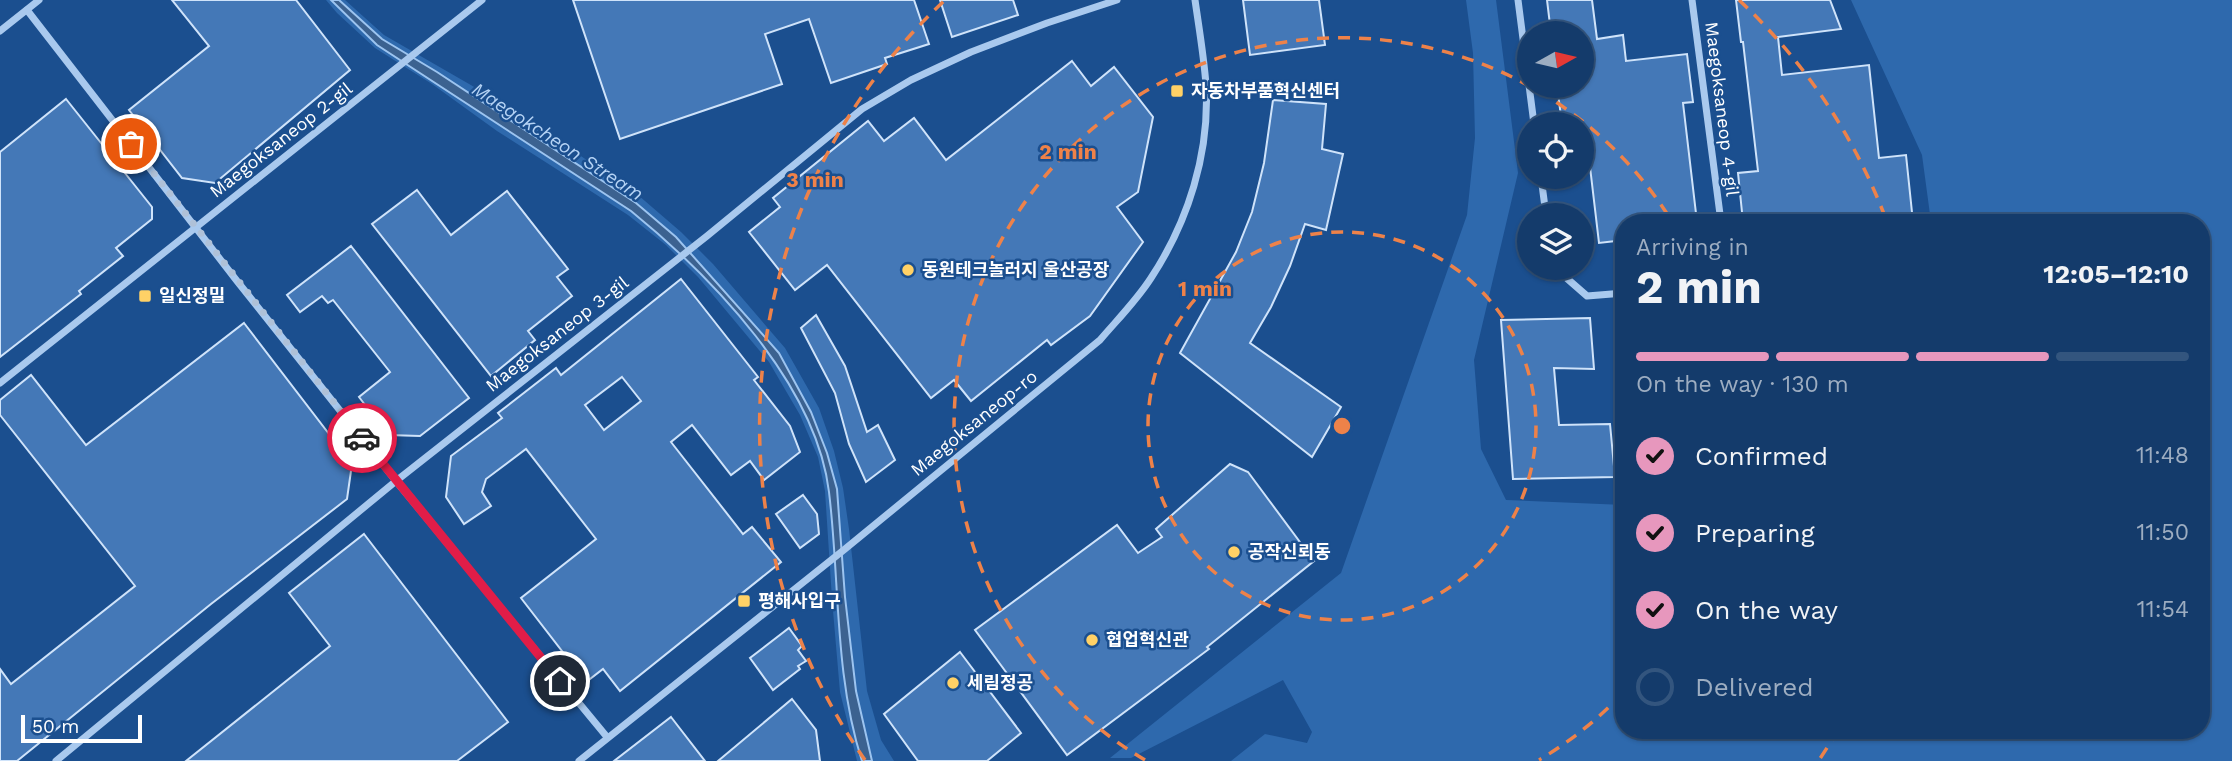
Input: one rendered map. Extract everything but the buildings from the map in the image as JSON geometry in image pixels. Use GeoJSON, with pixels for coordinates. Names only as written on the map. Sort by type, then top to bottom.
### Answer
{"type":"FeatureCollection","features":[{"type":"Feature","properties":{"kind":"street"},"geometry":{"type":"LineString","coordinates":[[0,31],[39,0]]}},
{"type":"Feature","properties":{"kind":"street","name":"Maegoksaneop 2-gil"},"geometry":{"type":"LineString","coordinates":[[0,383],[482,0]]}},
{"type":"Feature","properties":{"kind":"street","name":"Maegoksaneop 3-gil"},"geometry":{"type":"LineString","coordinates":[[56,761],[396,481],[707,236],[862,108],[934,68],[990,44],[1118,0]]}},
{"type":"Feature","properties":{"kind":"street","name":"Maegoksaneop-ro"},"geometry":{"type":"LineString","coordinates":[[579,761],[845,550],[1100,340],[1150,279],[1174,239],[1193,190],[1204,134],[1206,86],[1195,0]]}},
{"type":"Feature","properties":{"kind":"street"},"geometry":{"type":"LineString","coordinates":[[1518,0],[1532,112]]}},
{"type":"Feature","properties":{"kind":"street","name":"Maegoksaneop 4-gil"},"geometry":{"type":"LineString","coordinates":[[1692,0],[1719,214]]}},
{"type":"Feature","properties":{"kind":"street"},"geometry":{"type":"LineString","coordinates":[[27,10],[195,228],[396,481],[607,737]]}},
{"type":"Feature","properties":{"kind":"street"},"geometry":{"type":"LineString","coordinates":[[1569,280],[1587,296],[1615,294]]}},
{"type":"Feature","properties":{"kind":"shaded area"},"geometry":{"type":"Polygon","coordinates":[[[326,0],[331,0],[377,45],[631,211],[694,268],[756,336],[782,373],[804,412],[820,452],[829,492],[842,661],[853,728],[862,761],[857,761],[840,692],[825,491],[818,457],[800,415],[769,362],[698,277],[666,245],[628,215],[375,48],[326,0]]]}},
{"type":"Feature","properties":{"kind":"shaded area"},"geometry":{"type":"Polygon","coordinates":[[[331,0],[339,0],[382,39],[437,72],[636,203],[676,237],[779,353],[811,412],[837,489],[845,597],[856,691],[872,761],[862,761],[847,695],[829,492],[820,452],[804,412],[782,373],[726,300],[631,211],[377,45],[331,0]]]}},
{"type":"Feature","properties":{"kind":"shaded area"},"geometry":{"type":"Polygon","coordinates":[[[339,0],[345,0],[384,35],[509,107],[638,195],[713,264],[785,348],[819,408],[834,451],[849,529],[867,691],[881,740],[894,761],[872,761],[856,691],[845,597],[837,489],[827,452],[811,412],[779,353],[676,237],[636,203],[437,72],[382,39],[339,0]]]}},
{"type":"Feature","properties":{"kind":"shaded area"},"geometry":{"type":"Polygon","coordinates":[[[1466,0],[1496,0],[1517,177],[1474,360],[1481,449],[1506,500],[1615,505],[1615,739],[2210,739],[2210,214],[1930,214],[1922,155],[1851,0],[2232,0],[2232,761],[1231,761],[1265,734],[1307,743],[1312,732],[1283,680],[1131,758],[1110,758],[1341,573],[1467,215],[1475,138],[1473,53],[1466,0]]]}},
{"type":"Feature","properties":{"kind":"way so far"},"geometry":{"type":"LineString","coordinates":[[131,144],[362,438]]}},
{"type":"Feature","properties":{"kind":"place","name":"자동차부품혁신센터"},"geometry":{"type":"Point","coordinates":[1177,91]}},
{"type":"Feature","properties":{"kind":"place","name":"동원테크놀러지 울산공장"},"geometry":{"type":"Point","coordinates":[908,270]}},
{"type":"Feature","properties":{"kind":"place","name":"일신정밀"},"geometry":{"type":"Point","coordinates":[145,296]}},
{"type":"Feature","properties":{"kind":"place","name":"공작신뢰동"},"geometry":{"type":"Point","coordinates":[1234,552]}},
{"type":"Feature","properties":{"kind":"place","name":"평해사입구"},"geometry":{"type":"Point","coordinates":[744,601]}},
{"type":"Feature","properties":{"kind":"place","name":"협업혁신관"},"geometry":{"type":"Point","coordinates":[1092,640]}},
{"type":"Feature","properties":{"kind":"place","name":"세림정공"},"geometry":{"type":"Point","coordinates":[953,683]}},
{"type":"Feature","properties":{"kind":"route"},"geometry":{"type":"LineString","coordinates":[[362,438],[560,681]]}},
{"type":"Feature","properties":{"kind":"water label","name":"Maegokcheon Stream"},"geometry":{"type":"Point","coordinates":[558,141]}}]}
